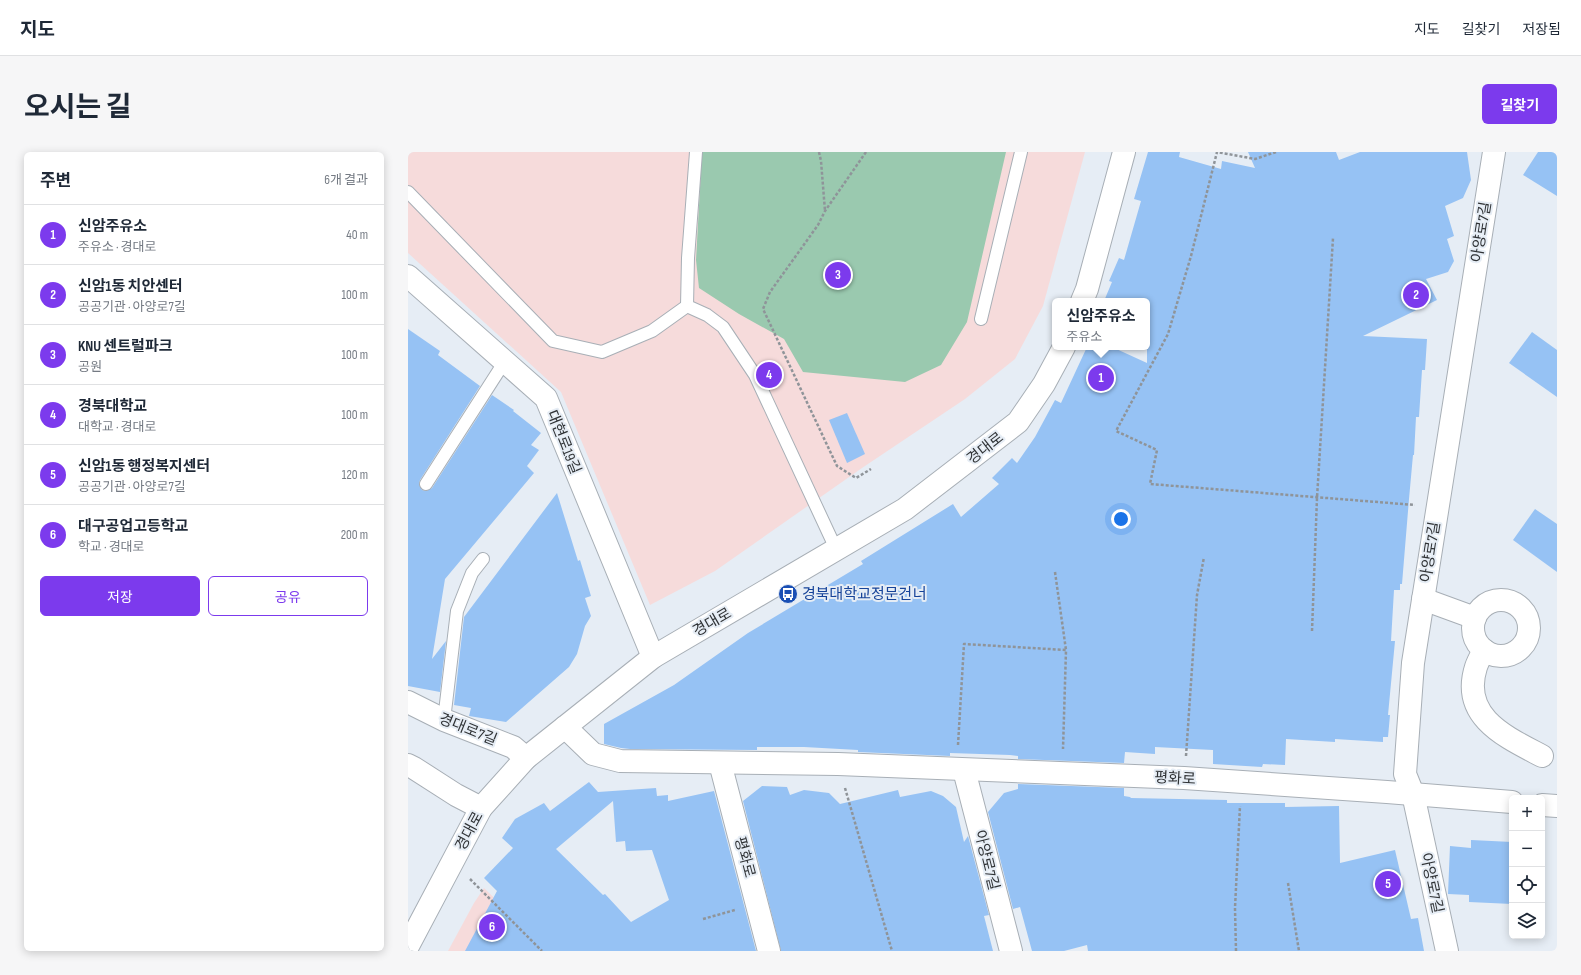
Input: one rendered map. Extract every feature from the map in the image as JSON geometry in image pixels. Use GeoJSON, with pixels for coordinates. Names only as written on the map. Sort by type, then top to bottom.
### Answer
{"type":"FeatureCollection","features":[{"type":"Feature","properties":{"kind":"street"},"geometry":{"type":"LineString","coordinates":[[1083,298],[1124,152]]}},
{"type":"Feature","properties":{"kind":"street","name":"아양로7길"},"geometry":{"type":"LineString","coordinates":[[1447,951],[1413,794],[1405,774],[1413,663],[1494,152]]}},
{"type":"Feature","properties":{"kind":"street","name":"대현로19길"},"geometry":{"type":"LineString","coordinates":[[408,276],[546,398],[653,657]]}},
{"type":"Feature","properties":{"kind":"street","name":"경대로"},"geometry":{"type":"LineString","coordinates":[[408,946],[481,808],[526,758],[653,657],[905,509],[1018,422],[1044,384],[1062,350]]}},
{"type":"Feature","properties":{"kind":"street"},"geometry":{"type":"LineString","coordinates":[[1423,599],[1474,618]]}},
{"type":"Feature","properties":{"kind":"street"},"geometry":{"type":"LineString","coordinates":[[1503,600],[1512,602],[1520,607],[1526,614],[1529,623],[1529,632],[1526,641],[1521,648],[1505,656],[1495,656],[1484,650],[1479,646],[1474,638],[1472,628],[1474,618],[1478,611],[1485,604],[1503,600]]}},
{"type":"Feature","properties":{"kind":"street"},"geometry":{"type":"LineString","coordinates":[[1484,650],[1476,667],[1472,687],[1476,705],[1488,723],[1501,734],[1542,756]]}},
{"type":"Feature","properties":{"kind":"street","name":"경대로7길"},"geometry":{"type":"LineString","coordinates":[[408,702],[444,720],[513,747],[526,758]]}},
{"type":"Feature","properties":{"kind":"street","name":"평화로"},"geometry":{"type":"LineString","coordinates":[[565,727],[593,754],[620,761],[838,764],[1184,778],[1509,802]]}},
{"type":"Feature","properties":{"kind":"street","name":"평화로"},"geometry":{"type":"LineString","coordinates":[[720,763],[769,951]]}},
{"type":"Feature","properties":{"kind":"street"},"geometry":{"type":"LineString","coordinates":[[408,765],[456,795],[481,808]]}},
{"type":"Feature","properties":{"kind":"street","name":"아양로7길"},"geometry":{"type":"LineString","coordinates":[[961,769],[1011,951]]}},
{"type":"Feature","properties":{"kind":"street"},"geometry":{"type":"LineString","coordinates":[[1545,805],[1557,806]]}},
{"type":"Feature","properties":{"kind":"lane"},"geometry":{"type":"LineString","coordinates":[[687,306],[688,258],[696,152]]}},
{"type":"Feature","properties":{"kind":"lane"},"geometry":{"type":"LineString","coordinates":[[980,319],[1021,152]]}},
{"type":"Feature","properties":{"kind":"lane"},"geometry":{"type":"LineString","coordinates":[[408,192],[553,341],[602,352],[652,330],[687,306]]}},
{"type":"Feature","properties":{"kind":"lane"},"geometry":{"type":"LineString","coordinates":[[687,306],[707,315],[723,327],[755,374],[836,549]]}},
{"type":"Feature","properties":{"kind":"lane"},"geometry":{"type":"LineString","coordinates":[[426,484],[505,362]]}},
{"type":"Feature","properties":{"kind":"lane"},"geometry":{"type":"LineString","coordinates":[[444,720],[457,611],[472,573],[483,559]]}},
{"type":"Feature","properties":{"kind":"path"},"geometry":{"type":"LineString","coordinates":[[819,152],[825,211]]}},
{"type":"Feature","properties":{"kind":"path"},"geometry":{"type":"LineString","coordinates":[[866,152],[825,211],[818,225],[770,292],[763,309],[837,466],[856,478],[871,469]]}},
{"type":"Feature","properties":{"kind":"path"},"geometry":{"type":"LineString","coordinates":[[1276,152],[1255,159],[1217,152],[1191,256],[1168,334],[1116,431],[1157,450],[1150,484],[1437,506]]}},
{"type":"Feature","properties":{"kind":"path"},"geometry":{"type":"LineString","coordinates":[[1312,631],[1317,498],[1333,238]]}},
{"type":"Feature","properties":{"kind":"path"},"geometry":{"type":"LineString","coordinates":[[1184,778],[1197,595],[1204,557]]}},
{"type":"Feature","properties":{"kind":"path"},"geometry":{"type":"LineString","coordinates":[[1055,572],[1066,650],[1062,773]]}},
{"type":"Feature","properties":{"kind":"path"},"geometry":{"type":"LineString","coordinates":[[961,769],[964,644],[1066,650]]}},
{"type":"Feature","properties":{"kind":"path"},"geometry":{"type":"LineString","coordinates":[[838,764],[892,951]]}},
{"type":"Feature","properties":{"kind":"path"},"geometry":{"type":"LineString","coordinates":[[1236,951],[1236,908],[1241,782]]}},
{"type":"Feature","properties":{"kind":"path"},"geometry":{"type":"LineString","coordinates":[[470,878],[542,951]]}},
{"type":"Feature","properties":{"kind":"path"},"geometry":{"type":"LineString","coordinates":[[1288,883],[1299,951]]}},
{"type":"Feature","properties":{"kind":"path"},"geometry":{"type":"LineString","coordinates":[[703,919],[757,903]]}},
{"type":"Feature","properties":{"kind":"shaded area"},"geometry":{"type":"Polygon","coordinates":[[[408,152],[1085,152],[1043,306],[1015,359],[965,399],[862,468],[715,571],[650,605],[561,392],[408,253],[408,152]]]}},
{"type":"Feature","properties":{"kind":"shaded area"},"geometry":{"type":"Polygon","coordinates":[[[484,888],[548,951],[448,951],[474,903],[484,888]]]}},
{"type":"Feature","properties":{"kind":"green space"},"geometry":{"type":"Polygon","coordinates":[[[702,152],[1006,152],[967,322],[941,365],[905,382],[803,372],[784,339],[739,314],[699,288],[696,260],[702,152]]]}},
{"type":"Feature","properties":{"kind":"building"},"geometry":{"type":"Polygon","coordinates":[[[1148,152],[1180,152],[1179,157],[1221,169],[1222,161],[1255,168],[1248,152],[1336,152],[1339,160],[1360,152],[1467,152],[1471,180],[1463,198],[1445,206],[1454,236],[1447,239],[1454,261],[1448,272],[1426,279],[1437,300],[1363,336],[1427,339],[1425,370],[1422,370],[1419,417],[1416,417],[1402,584],[1400,584],[1400,590],[1394,590],[1391,641],[1395,641],[1388,715],[1390,715],[1388,737],[1383,737],[1383,742],[1335,739],[1335,742],[1286,739],[1285,765],[1263,764],[1262,767],[1213,764],[1213,750],[1155,747],[1155,754],[1125,752],[1124,763],[1018,759],[1018,756],[1010,755],[950,753],[950,756],[858,752],[858,750],[804,747],[757,747],[757,750],[630,749],[604,744],[604,724],[674,685],[748,633],[863,564],[861,561],[953,504],[961,517],[999,484],[992,478],[1012,458],[1017,463],[1035,437],[1055,400],[1061,403],[1086,350],[1119,350],[1147,363],[1147,350],[1150,350],[1150,298],[1105,298],[1112,282],[1109,281],[1119,258],[1124,260],[1141,201],[1134,199],[1148,152]]]}},
{"type":"Feature","properties":{"kind":"building"},"geometry":{"type":"Polygon","coordinates":[[[1538,152],[1557,152],[1557,196],[1523,175],[1538,152]]]}},
{"type":"Feature","properties":{"kind":"building"},"geometry":{"type":"Polygon","coordinates":[[[408,329],[440,351],[438,355],[480,386],[420,480],[419,484],[422,490],[426,491],[432,488],[492,395],[514,410],[513,411],[541,433],[531,445],[539,450],[527,466],[534,473],[445,579],[432,659],[446,641],[440,692],[408,686],[408,329]]]}},
{"type":"Feature","properties":{"kind":"building"},"geometry":{"type":"Polygon","coordinates":[[[1532,332],[1557,350],[1557,397],[1509,363],[1532,332]]]}},
{"type":"Feature","properties":{"kind":"building"},"geometry":{"type":"Polygon","coordinates":[[[847,413],[865,454],[847,463],[829,420],[847,413]]]}},
{"type":"Feature","properties":{"kind":"building"},"geometry":{"type":"Polygon","coordinates":[[[557,493],[578,561],[580,560],[591,596],[585,598],[591,616],[585,626],[577,654],[569,667],[506,722],[469,716],[471,708],[454,705],[464,617],[557,493]]]}},
{"type":"Feature","properties":{"kind":"building"},"geometry":{"type":"Polygon","coordinates":[[[1535,509],[1557,524],[1557,572],[1513,540],[1535,509]]]}},
{"type":"Feature","properties":{"kind":"building"},"geometry":{"type":"Polygon","coordinates":[[[589,782],[598,792],[656,788],[657,796],[668,795],[668,801],[714,791],[756,951],[465,951],[497,891],[484,878],[513,848],[502,838],[515,819],[544,803],[550,811],[589,782]],[[613,801],[556,849],[603,895],[605,894],[631,922],[669,900],[652,850],[626,851],[625,841],[616,842],[613,801]]]}},
{"type":"Feature","properties":{"kind":"building"},"geometry":{"type":"Polygon","coordinates":[[[1018,784],[1124,788],[1124,796],[1131,798],[1227,800],[1227,803],[1285,803],[1285,807],[1339,806],[1340,863],[1395,850],[1411,919],[1418,918],[1424,951],[1088,951],[1087,945],[1064,951],[1032,951],[1020,907],[1013,909],[988,812],[1004,793],[1018,789],[1018,784]]]}},
{"type":"Feature","properties":{"kind":"building"},"geometry":{"type":"Polygon","coordinates":[[[762,786],[787,787],[790,795],[804,790],[829,793],[840,804],[898,790],[900,797],[931,791],[943,796],[956,807],[964,842],[968,836],[989,915],[984,916],[993,951],[781,951],[743,801],[762,786]]]}},
{"type":"Feature","properties":{"kind":"building"},"geometry":{"type":"Polygon","coordinates":[[[1471,840],[1509,842],[1509,904],[1469,902],[1469,895],[1448,894],[1450,846],[1471,848],[1471,840]]]}},
{"type":"Feature","properties":{"kind":"place","name":"KNU 센트럴파크"},"geometry":{"type":"Point","coordinates":[838,275]}},
{"type":"Feature","properties":{"kind":"place","name":"신암1동 치안센터"},"geometry":{"type":"Point","coordinates":[1416,295]}},
{"type":"Feature","properties":{"kind":"place","name":"경북대학교"},"geometry":{"type":"Point","coordinates":[769,375]}},
{"type":"Feature","properties":{"kind":"place","name":"신암주유소"},"geometry":{"type":"Point","coordinates":[1101,378]}},
{"type":"Feature","properties":{"kind":"place","name":"경북대학교정문건너"},"geometry":{"type":"Point","coordinates":[788,594]}},
{"type":"Feature","properties":{"kind":"place","name":"신암1동 행정복지센터"},"geometry":{"type":"Point","coordinates":[1388,884]}},
{"type":"Feature","properties":{"kind":"place","name":"대구공업고등학교"},"geometry":{"type":"Point","coordinates":[492,927]}}]}
